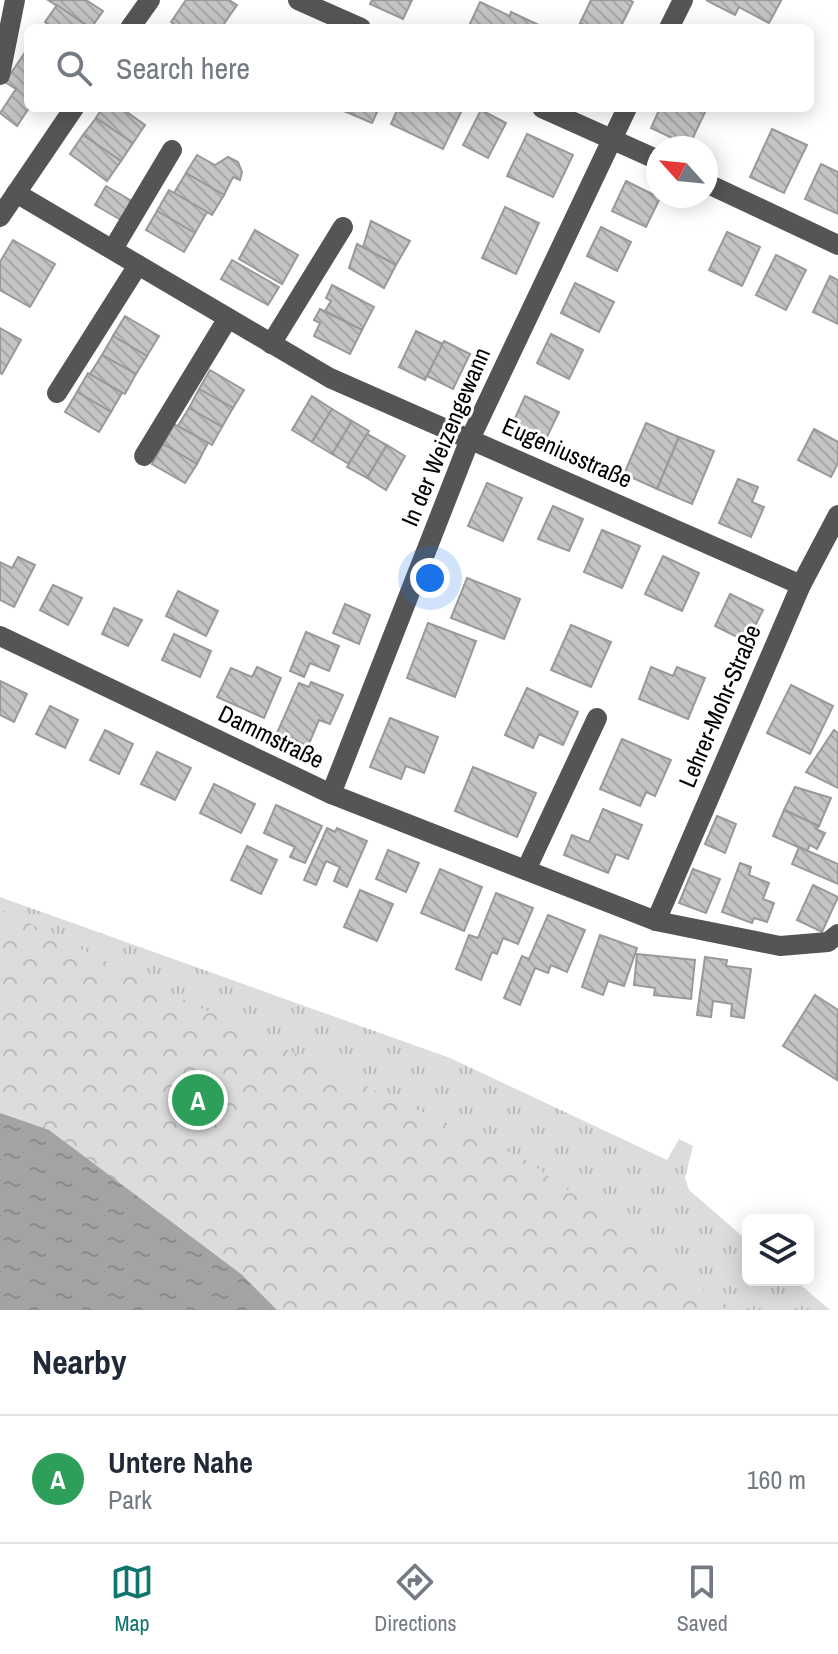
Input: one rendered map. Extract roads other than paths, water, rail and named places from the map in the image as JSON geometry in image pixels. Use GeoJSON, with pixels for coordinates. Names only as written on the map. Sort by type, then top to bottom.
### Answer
{"type":"FeatureCollection","features":[{"type":"Feature","properties":{"kind":"street"},"geometry":{"type":"LineString","coordinates":[[0,75],[15,0]]}},
{"type":"Feature","properties":{"kind":"street"},"geometry":{"type":"LineString","coordinates":[[133,24],[150,0]]}},
{"type":"Feature","properties":{"kind":"street"},"geometry":{"type":"LineString","coordinates":[[298,0],[352,24]]}},
{"type":"Feature","properties":{"kind":"street"},"geometry":{"type":"LineString","coordinates":[[671,24],[683,0]]}},
{"type":"Feature","properties":{"kind":"street"},"geometry":{"type":"LineString","coordinates":[[0,217],[71,112]]}},
{"type":"Feature","properties":{"kind":"street"},"geometry":{"type":"LineString","coordinates":[[551,112],[646,155]]}},
{"type":"Feature","properties":{"kind":"street","name":"In der Weizengewann"},"geometry":{"type":"LineString","coordinates":[[331,794],[470,439],[625,112]]}},
{"type":"Feature","properties":{"kind":"street"},"geometry":{"type":"LineString","coordinates":[[113,249],[172,150]]}},
{"type":"Feature","properties":{"kind":"street"},"geometry":{"type":"LineString","coordinates":[[718,189],[838,245]]}},
{"type":"Feature","properties":{"kind":"street","name":"Eugeniusstraße"},"geometry":{"type":"LineString","coordinates":[[16,193],[271,344],[385,405],[470,439],[801,585]]}},
{"type":"Feature","properties":{"kind":"street"},"geometry":{"type":"LineString","coordinates":[[271,344],[343,227]]}},
{"type":"Feature","properties":{"kind":"street"},"geometry":{"type":"LineString","coordinates":[[57,393],[138,265]]}},
{"type":"Feature","properties":{"kind":"street"},"geometry":{"type":"LineString","coordinates":[[144,456],[228,318]]}},
{"type":"Feature","properties":{"kind":"street","name":"Lehrer-Mohr-Straße"},"geometry":{"type":"LineString","coordinates":[[656,921],[801,585],[838,515]]}},
{"type":"Feature","properties":{"kind":"street","name":"Dammstraße"},"geometry":{"type":"LineString","coordinates":[[0,636],[331,794],[656,921],[780,946],[828,942],[838,934]]}},
{"type":"Feature","properties":{"kind":"street"},"geometry":{"type":"LineString","coordinates":[[526,870],[597,718]]}},
{"type":"Feature","properties":{"kind":"water"},"geometry":{"type":"Polygon","coordinates":[[[0,1113],[49,1130],[241,1274],[277,1310],[0,1310],[0,1113]]]}},
{"type":"Feature","properties":{"kind":"place","name":"Untere Nahe"},"geometry":{"type":"Point","coordinates":[198,1100]}}]}
